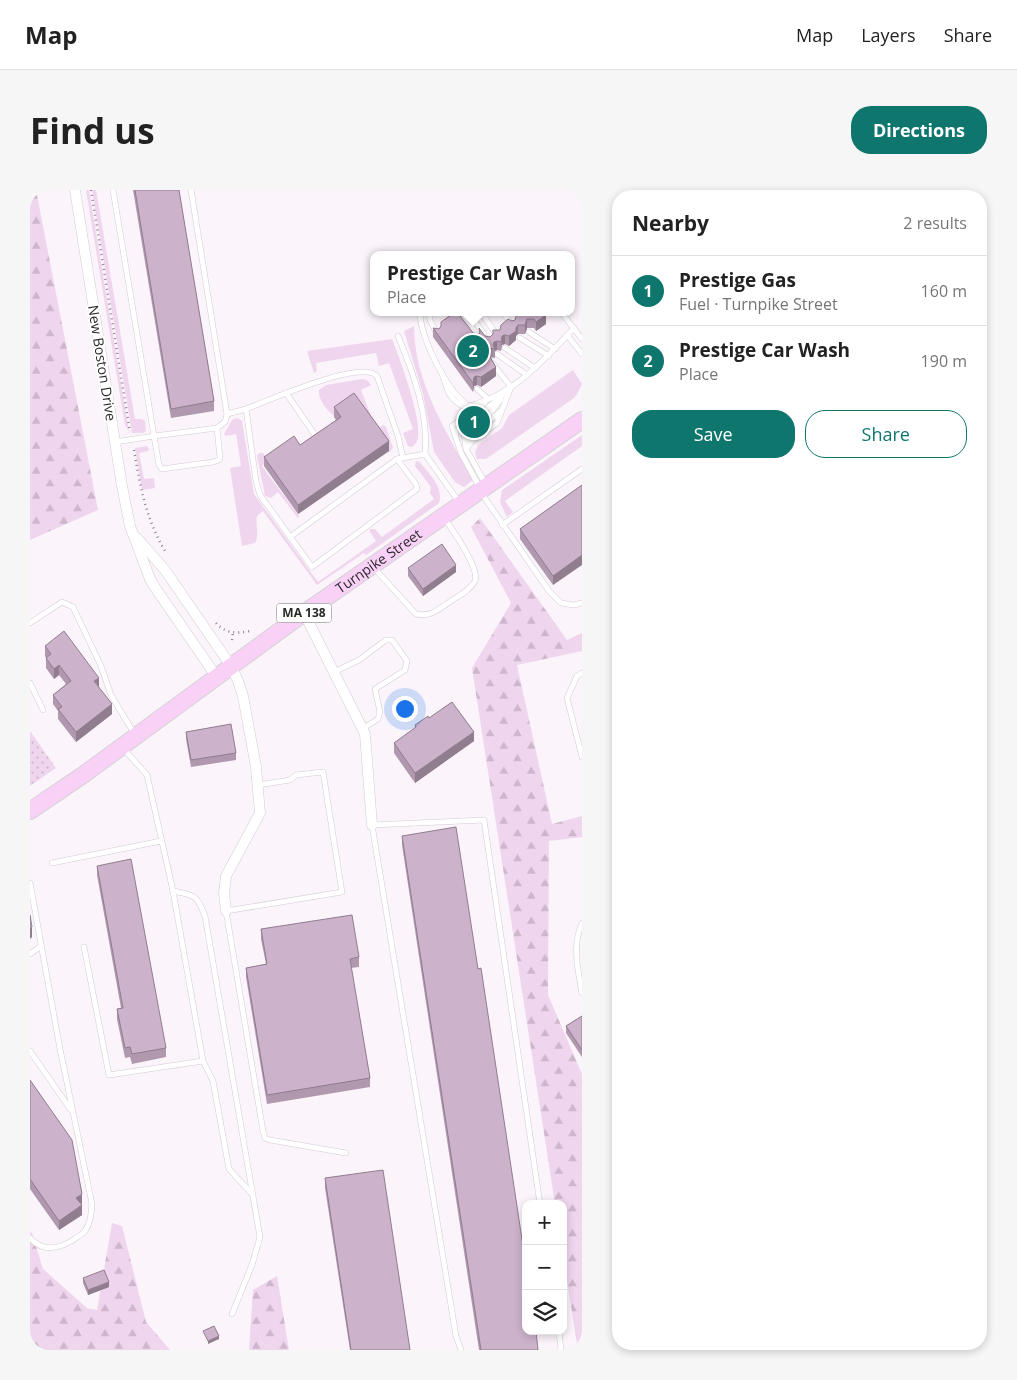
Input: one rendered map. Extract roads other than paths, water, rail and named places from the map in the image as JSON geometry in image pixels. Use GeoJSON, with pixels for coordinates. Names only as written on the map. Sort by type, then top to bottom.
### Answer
{"type":"FeatureCollection","features":[{"type":"Feature","properties":{"kind":"main road","name":"Turnpike Street"},"geometry":{"type":"LineString","coordinates":[[30,810],[83,775],[121,745],[304,613],[582,420]]}},
{"type":"Feature","properties":{"kind":"street","name":"New Boston Drive"},"geometry":{"type":"LineString","coordinates":[[75,190],[127,513],[146,568],[156,589],[216,676]]}},
{"type":"Feature","properties":{"kind":"street","name":"New Boston Drive"},"geometry":{"type":"LineString","coordinates":[[134,534],[165,570],[231,666],[243,696],[258,785],[260,812],[226,876],[224,893],[226,911]]}},
{"type":"Feature","properties":{"kind":"street"},"geometry":{"type":"LineString","coordinates":[[304,613],[365,734],[372,825]]}},
{"type":"Feature","properties":{"kind":"lane"},"geometry":{"type":"LineString","coordinates":[[113,190],[159,467],[166,469],[218,460],[220,454],[217,428]]}},
{"type":"Feature","properties":{"kind":"lane"},"geometry":{"type":"LineString","coordinates":[[115,442],[217,428],[225,422],[228,414],[192,190]]}},
{"type":"Feature","properties":{"kind":"lane"},"geometry":{"type":"LineString","coordinates":[[421,316],[427,340],[442,373],[450,398],[464,407],[488,399],[511,387]]}},
{"type":"Feature","properties":{"kind":"lane"},"geometry":{"type":"LineString","coordinates":[[430,316],[437,334]]}},
{"type":"Feature","properties":{"kind":"lane"},"geometry":{"type":"LineString","coordinates":[[471,316],[489,342]]}},
{"type":"Feature","properties":{"kind":"lane"},"geometry":{"type":"LineString","coordinates":[[483,316],[497,336]]}},
{"type":"Feature","properties":{"kind":"lane"},"geometry":{"type":"LineString","coordinates":[[506,316],[512,326]]}},
{"type":"Feature","properties":{"kind":"lane"},"geometry":{"type":"LineString","coordinates":[[564,316],[582,339]]}},
{"type":"Feature","properties":{"kind":"lane"},"geometry":{"type":"LineString","coordinates":[[574,328],[549,356],[484,411],[455,432],[502,525],[549,592],[561,603],[582,603]]}},
{"type":"Feature","properties":{"kind":"lane"},"geometry":{"type":"LineString","coordinates":[[529,332],[555,349]]}},
{"type":"Feature","properties":{"kind":"lane"},"geometry":{"type":"LineString","coordinates":[[567,335],[582,354]]}},
{"type":"Feature","properties":{"kind":"lane"},"geometry":{"type":"LineString","coordinates":[[398,336],[418,394],[425,429],[425,454],[461,504]]}},
{"type":"Feature","properties":{"kind":"lane"},"geometry":{"type":"LineString","coordinates":[[520,338],[549,356]]}},
{"type":"Feature","properties":{"kind":"lane"},"geometry":{"type":"LineString","coordinates":[[506,348],[535,368]]}},
{"type":"Feature","properties":{"kind":"lane"},"geometry":{"type":"LineString","coordinates":[[497,354],[527,375]]}},
{"type":"Feature","properties":{"kind":"lane"},"geometry":{"type":"LineString","coordinates":[[491,361],[511,387]]}},
{"type":"Feature","properties":{"kind":"lane"},"geometry":{"type":"LineString","coordinates":[[228,414],[334,377],[359,371],[374,373],[398,436],[400,459],[416,484],[417,489],[312,567],[263,500],[258,489],[246,409]]}},
{"type":"Feature","properties":{"kind":"lane"},"geometry":{"type":"LineString","coordinates":[[463,451],[473,440],[497,423],[511,387]]}},
{"type":"Feature","properties":{"kind":"lane"},"geometry":{"type":"LineString","coordinates":[[463,451],[464,433],[489,415],[511,387]]}},
{"type":"Feature","properties":{"kind":"lane"},"geometry":{"type":"LineString","coordinates":[[477,389],[488,399]]}},
{"type":"Feature","properties":{"kind":"lane"},"geometry":{"type":"LineString","coordinates":[[286,393],[316,435]]}},
{"type":"Feature","properties":{"kind":"lane"},"geometry":{"type":"LineString","coordinates":[[290,537],[400,459],[425,454]]}},
{"type":"Feature","properties":{"kind":"lane"},"geometry":{"type":"LineString","coordinates":[[502,525],[582,469]]}},
{"type":"Feature","properties":{"kind":"lane"},"geometry":{"type":"LineString","coordinates":[[372,566],[416,614],[425,616],[436,612],[470,588],[476,580],[475,568],[444,516]]}},
{"type":"Feature","properties":{"kind":"lane"},"geometry":{"type":"LineString","coordinates":[[30,624],[62,602],[73,607],[101,666],[111,695],[135,736]]}},
{"type":"Feature","properties":{"kind":"lane"},"geometry":{"type":"LineString","coordinates":[[334,672],[360,660],[386,640],[392,640],[407,661],[405,670],[375,689],[380,712],[378,720],[362,729]]}},
{"type":"Feature","properties":{"kind":"lane"},"geometry":{"type":"LineString","coordinates":[[582,673],[577,676],[567,698],[582,757]]}},
{"type":"Feature","properties":{"kind":"lane"},"geometry":{"type":"LineString","coordinates":[[30,683],[43,710]]}},
{"type":"Feature","properties":{"kind":"lane"},"geometry":{"type":"LineString","coordinates":[[121,745],[147,775],[173,891],[203,1061],[213,1081],[229,1169],[252,1194]]}},
{"type":"Feature","properties":{"kind":"lane"},"geometry":{"type":"LineString","coordinates":[[258,785],[290,780],[296,775],[323,772],[342,892],[226,911],[262,1131],[265,1138],[346,1153]]}},
{"type":"Feature","properties":{"kind":"lane"},"geometry":{"type":"LineString","coordinates":[[461,1350],[456,1336],[372,825],[484,820],[539,1200]]}},
{"type":"Feature","properties":{"kind":"lane"},"geometry":{"type":"LineString","coordinates":[[52,863],[161,842]]}},
{"type":"Feature","properties":{"kind":"lane"},"geometry":{"type":"LineString","coordinates":[[30,883],[92,1204],[90,1222],[84,1233],[66,1245],[49,1249],[35,1244],[30,1238]]}},
{"type":"Feature","properties":{"kind":"lane"},"geometry":{"type":"LineString","coordinates":[[173,891],[190,894],[199,900],[205,916],[260,1237],[252,1265],[232,1314]]}},
{"type":"Feature","properties":{"kind":"lane"},"geometry":{"type":"LineString","coordinates":[[582,923],[577,933],[577,966],[582,993]]}},
{"type":"Feature","properties":{"kind":"lane"},"geometry":{"type":"LineString","coordinates":[[30,954],[41,946]]}},
{"type":"Feature","properties":{"kind":"lane"},"geometry":{"type":"LineString","coordinates":[[84,947],[109,1074],[203,1061]]}},
{"type":"Feature","properties":{"kind":"lane"},"geometry":{"type":"LineString","coordinates":[[30,1051],[73,1113]]}},
{"type":"Feature","properties":{"kind":"lane"},"geometry":{"type":"LineString","coordinates":[[559,1335],[561,1350]]}},
{"type":"Feature","properties":{"kind":"place","name":"Prestige Car Wash"},"geometry":{"type":"Point","coordinates":[473,351]}},
{"type":"Feature","properties":{"kind":"place","name":"Prestige Gas"},"geometry":{"type":"Point","coordinates":[474,422]}}]}
